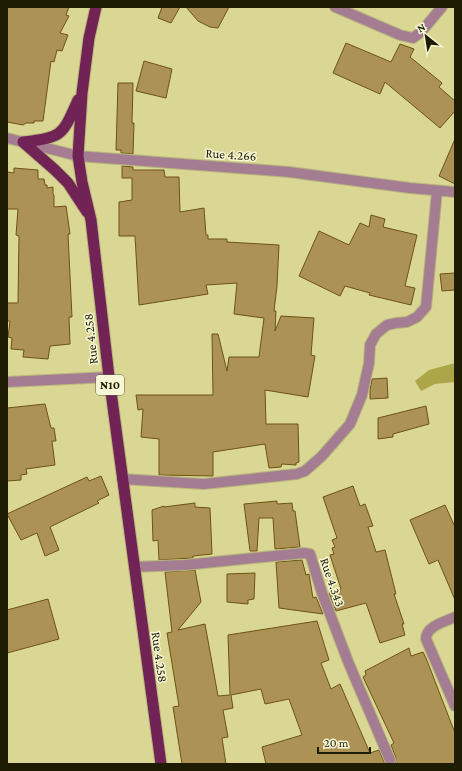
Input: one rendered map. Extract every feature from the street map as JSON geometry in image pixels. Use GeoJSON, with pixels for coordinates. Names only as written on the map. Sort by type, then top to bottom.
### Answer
{"type":"FeatureCollection","features":[{"type":"Feature","properties":{"kind":"highway","name":"Rue 4.258"},"geometry":{"type":"LineString","coordinates":[[96,7],[88,38],[82,92],[78,156],[82,182],[91,220],[122,480],[161,764]]}},
{"type":"Feature","properties":{"kind":"highway"},"geometry":{"type":"LineString","coordinates":[[23,142],[49,139],[60,132],[68,122],[82,92]]}},
{"type":"Feature","properties":{"kind":"highway"},"geometry":{"type":"LineString","coordinates":[[23,142],[68,183],[91,220]]}},
{"type":"Feature","properties":{"kind":"street"},"geometry":{"type":"LineString","coordinates":[[335,7],[400,35],[413,38],[421,32],[442,7]]}},
{"type":"Feature","properties":{"kind":"street","name":"Rue 4.266"},"geometry":{"type":"LineString","coordinates":[[7,138],[78,156],[289,172],[410,188],[455,192]]}},
{"type":"Feature","properties":{"kind":"street"},"geometry":{"type":"LineString","coordinates":[[122,480],[204,484],[296,474],[310,467],[322,456],[350,424],[362,395],[369,363],[370,345],[376,334],[387,325],[407,322],[417,317],[426,308],[437,191]]}},
{"type":"Feature","properties":{"kind":"street"},"geometry":{"type":"LineString","coordinates":[[7,382],[109,376]]}},
{"type":"Feature","properties":{"kind":"street","name":"Rue 4.343"},"geometry":{"type":"LineString","coordinates":[[134,567],[185,565],[304,553],[310,554],[322,593],[349,664],[390,760]]}},
{"type":"Feature","properties":{"kind":"street"},"geometry":{"type":"LineString","coordinates":[[455,617],[430,628],[426,633],[426,639],[455,706]]}},
{"type":"Feature","properties":{"kind":"shaded area"},"geometry":{"type":"Polygon","coordinates":[[[455,363],[455,382],[435,384],[421,391],[415,381],[429,370],[455,363]]]}},
{"type":"Feature","properties":{"kind":"building"},"geometry":{"type":"Polygon","coordinates":[[[7,7],[69,7],[66,15],[69,16],[60,33],[68,35],[62,51],[57,50],[54,62],[51,61],[43,121],[34,121],[34,123],[26,123],[23,125],[7,122],[7,7]]]}},
{"type":"Feature","properties":{"kind":"building"},"geometry":{"type":"Polygon","coordinates":[[[162,7],[180,7],[171,23],[158,18],[162,7]]]}},
{"type":"Feature","properties":{"kind":"building"},"geometry":{"type":"Polygon","coordinates":[[[186,7],[229,7],[218,28],[210,27],[198,21],[186,7]]]}},
{"type":"Feature","properties":{"kind":"building"},"geometry":{"type":"Polygon","coordinates":[[[346,43],[391,62],[400,44],[414,49],[410,57],[442,83],[439,87],[455,101],[455,111],[440,128],[385,82],[380,94],[333,73],[346,43]]]}},
{"type":"Feature","properties":{"kind":"building"},"geometry":{"type":"Polygon","coordinates":[[[144,61],[172,69],[166,98],[136,91],[144,61]]]}},
{"type":"Feature","properties":{"kind":"building"},"geometry":{"type":"Polygon","coordinates":[[[118,83],[133,83],[133,154],[121,153],[121,150],[116,150],[118,83]]]}},
{"type":"Feature","properties":{"kind":"building"},"geometry":{"type":"Polygon","coordinates":[[[455,139],[455,184],[439,176],[455,139]]]}},
{"type":"Feature","properties":{"kind":"building"},"geometry":{"type":"Polygon","coordinates":[[[122,166],[133,167],[133,170],[164,170],[165,177],[179,177],[180,212],[204,208],[206,235],[208,235],[208,239],[227,239],[227,242],[279,245],[274,311],[276,311],[275,331],[281,316],[314,318],[311,355],[315,356],[308,397],[265,390],[266,424],[298,424],[299,462],[296,463],[296,465],[282,464],[281,467],[269,468],[265,444],[213,452],[213,476],[159,475],[159,439],[141,437],[143,409],[138,410],[136,395],[213,395],[212,334],[218,334],[227,371],[229,357],[259,357],[264,318],[234,314],[237,283],[206,285],[208,294],[139,305],[135,236],[119,236],[119,202],[132,200],[132,178],[122,178],[122,166]]]}},
{"type":"Feature","properties":{"kind":"building"},"geometry":{"type":"Polygon","coordinates":[[[14,168],[38,170],[38,179],[44,179],[47,188],[53,187],[54,207],[66,206],[70,234],[68,234],[72,317],[69,317],[70,344],[50,346],[48,359],[23,357],[24,350],[11,349],[12,338],[8,337],[10,321],[7,321],[7,303],[18,303],[19,236],[16,235],[18,209],[7,209],[7,172],[14,173],[14,168]]]}},
{"type":"Feature","properties":{"kind":"building"},"geometry":{"type":"Polygon","coordinates":[[[371,215],[385,219],[383,227],[417,235],[405,286],[415,288],[411,305],[369,295],[370,293],[345,286],[340,296],[299,276],[319,231],[349,245],[360,223],[369,227],[371,215]]]}},
{"type":"Feature","properties":{"kind":"building"},"geometry":{"type":"Polygon","coordinates":[[[455,273],[455,290],[442,291],[440,274],[455,273]]]}},
{"type":"Feature","properties":{"kind":"building"},"geometry":{"type":"Polygon","coordinates":[[[387,378],[388,398],[370,399],[372,379],[387,378]]]}},
{"type":"Feature","properties":{"kind":"building"},"geometry":{"type":"Polygon","coordinates":[[[45,404],[51,428],[54,428],[56,441],[52,441],[55,465],[26,469],[27,474],[21,475],[21,480],[7,481],[7,408],[45,404]]]}},
{"type":"Feature","properties":{"kind":"building"},"geometry":{"type":"Polygon","coordinates":[[[426,406],[429,424],[393,434],[393,437],[378,439],[378,418],[426,406]]]}},
{"type":"Feature","properties":{"kind":"building"},"geometry":{"type":"Polygon","coordinates":[[[101,476],[109,495],[97,501],[99,503],[50,527],[59,550],[45,556],[37,533],[21,540],[7,514],[87,477],[89,481],[101,476]]]}},
{"type":"Feature","properties":{"kind":"building"},"geometry":{"type":"Polygon","coordinates":[[[353,486],[360,506],[365,504],[373,526],[368,527],[376,552],[385,550],[396,594],[394,594],[404,624],[402,624],[405,635],[380,643],[366,603],[336,611],[329,593],[341,589],[330,555],[334,554],[332,548],[335,547],[332,540],[337,538],[323,497],[353,486]]]}},
{"type":"Feature","properties":{"kind":"building"},"geometry":{"type":"Polygon","coordinates":[[[277,501],[277,504],[292,503],[293,511],[295,511],[300,547],[275,549],[273,518],[259,518],[257,551],[250,551],[244,504],[277,501]]]}},
{"type":"Feature","properties":{"kind":"building"},"geometry":{"type":"Polygon","coordinates":[[[195,503],[195,507],[210,508],[212,554],[193,556],[193,558],[159,560],[158,540],[153,541],[152,510],[164,506],[195,503]]]}},
{"type":"Feature","properties":{"kind":"building"},"geometry":{"type":"Polygon","coordinates":[[[445,505],[455,527],[455,600],[438,560],[429,564],[410,520],[445,505]]]}},
{"type":"Feature","properties":{"kind":"building"},"geometry":{"type":"Polygon","coordinates":[[[302,560],[306,575],[309,574],[313,598],[316,597],[323,614],[279,608],[276,562],[302,560]]]}},
{"type":"Feature","properties":{"kind":"building"},"geometry":{"type":"Polygon","coordinates":[[[195,570],[201,602],[178,630],[205,624],[218,696],[230,695],[228,635],[317,621],[329,660],[321,663],[331,689],[340,684],[370,753],[379,750],[385,764],[266,764],[262,747],[302,735],[289,699],[265,704],[261,689],[231,695],[233,708],[223,710],[228,737],[222,738],[226,764],[182,764],[173,707],[179,706],[167,633],[172,632],[165,572],[195,570]]]}},
{"type":"Feature","properties":{"kind":"building"},"geometry":{"type":"Polygon","coordinates":[[[255,573],[254,599],[248,600],[248,604],[227,602],[227,574],[255,573]]]}},
{"type":"Feature","properties":{"kind":"building"},"geometry":{"type":"Polygon","coordinates":[[[48,599],[59,639],[7,653],[7,610],[48,599]]]}},
{"type":"Feature","properties":{"kind":"building"},"geometry":{"type":"Polygon","coordinates":[[[409,648],[411,656],[423,652],[426,658],[455,733],[455,764],[395,764],[396,758],[391,745],[394,743],[363,677],[366,675],[365,671],[409,648]]]}}]}
